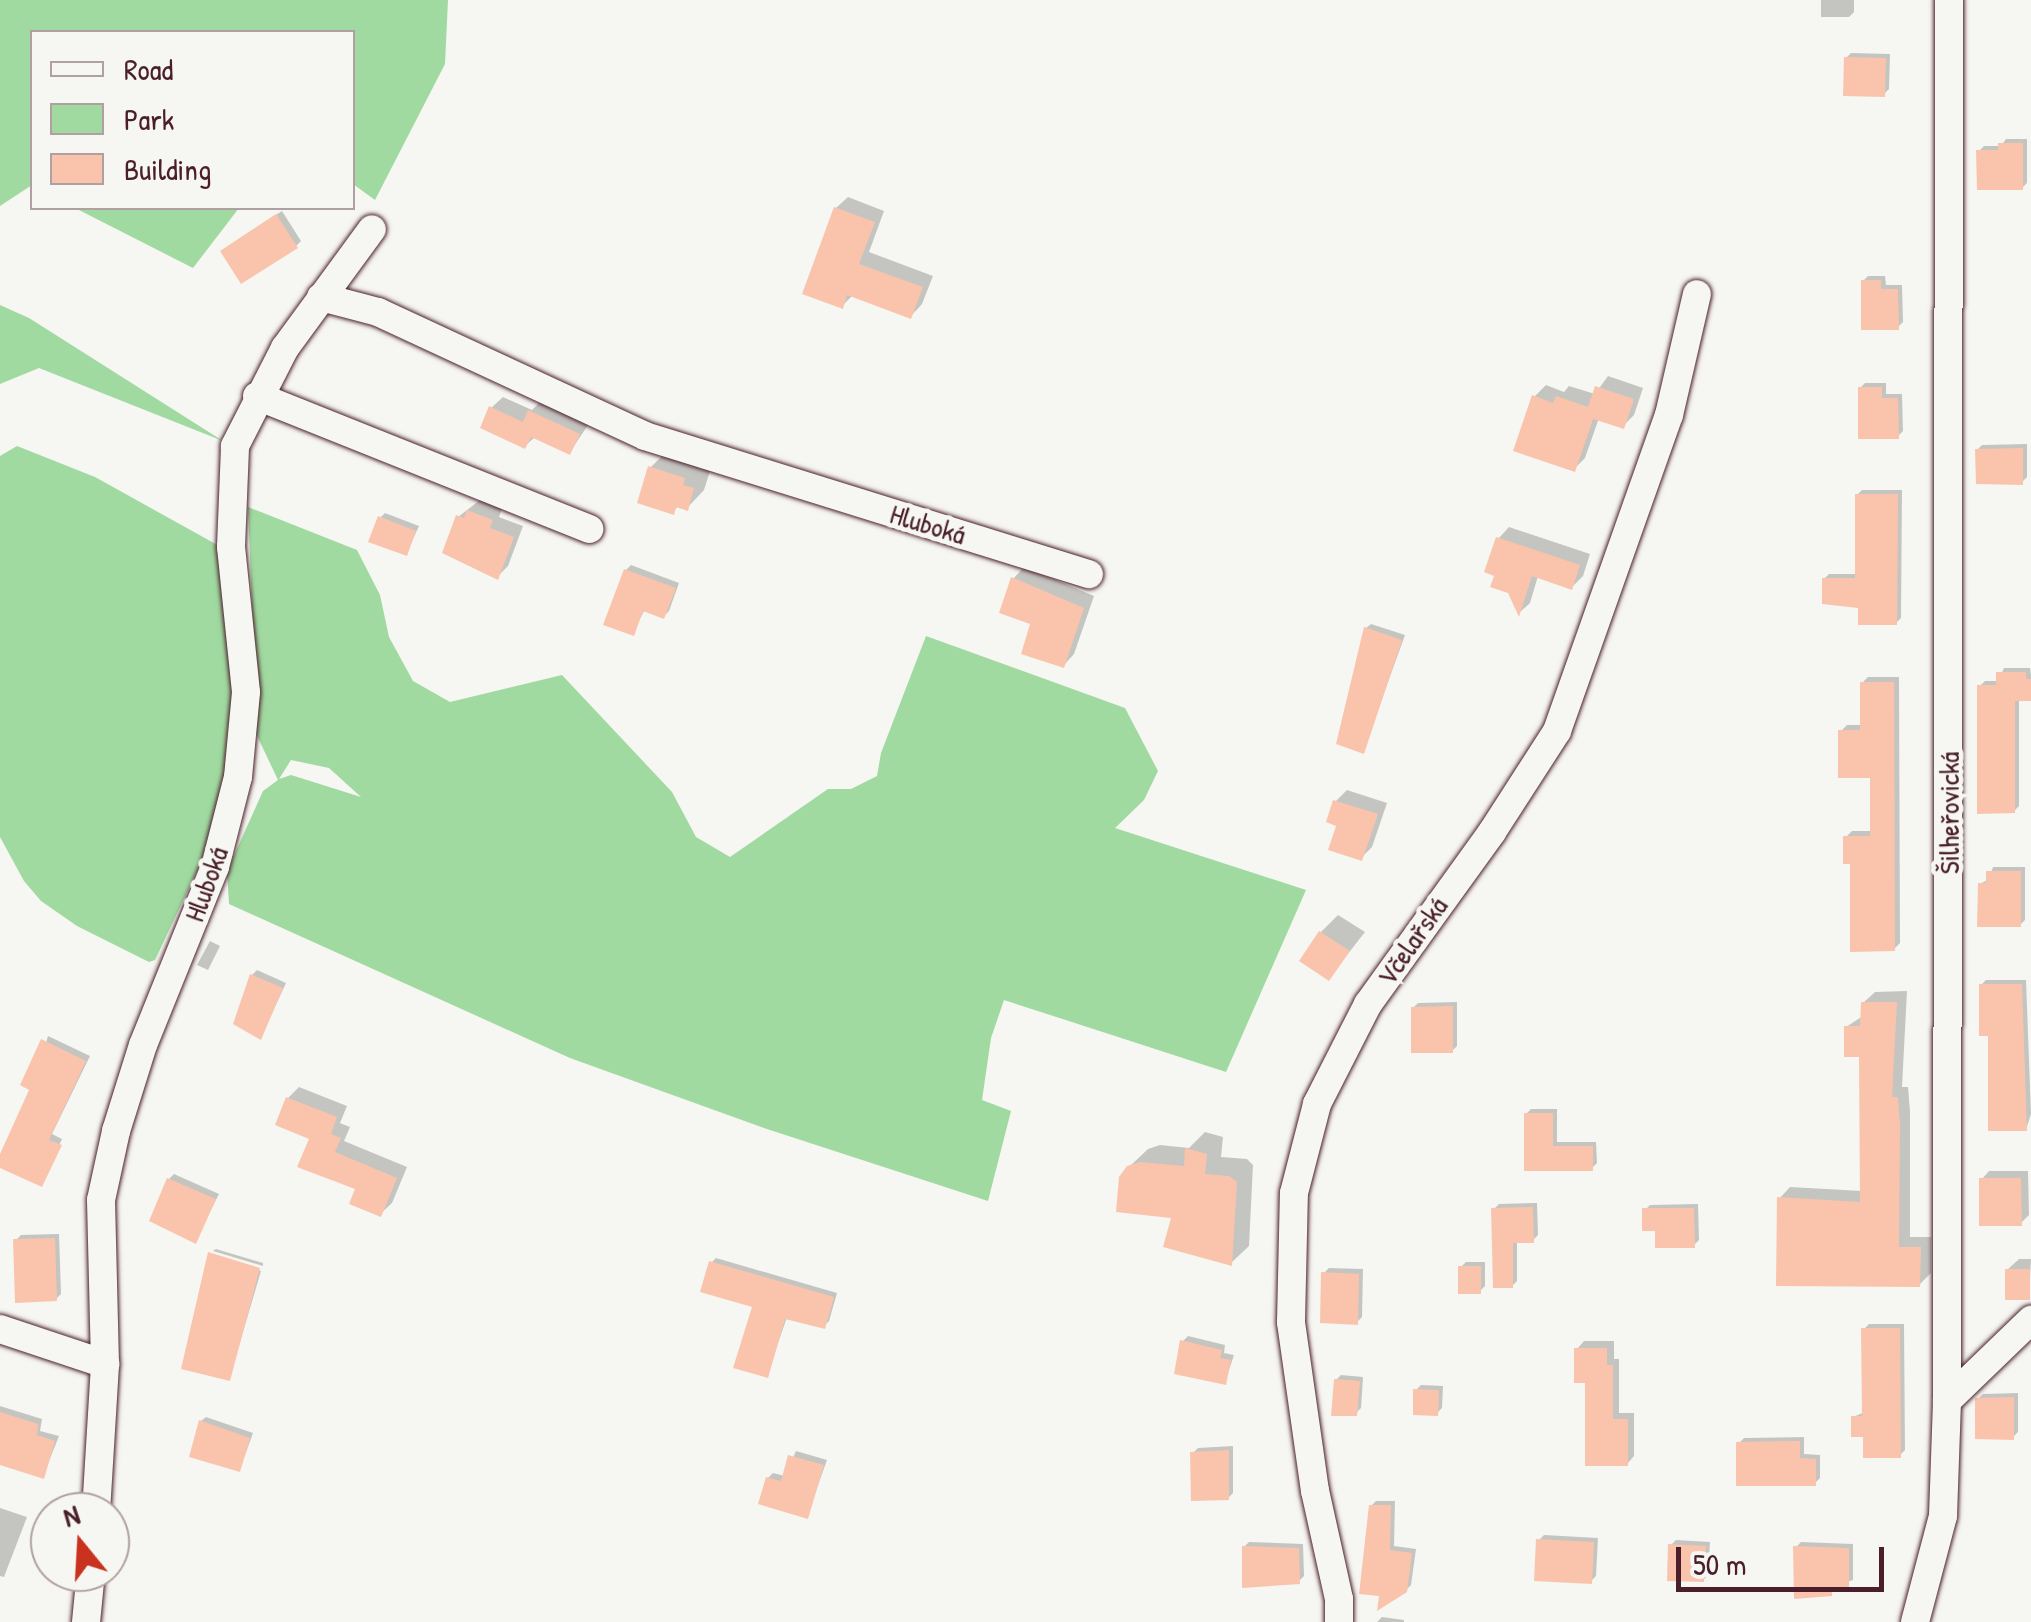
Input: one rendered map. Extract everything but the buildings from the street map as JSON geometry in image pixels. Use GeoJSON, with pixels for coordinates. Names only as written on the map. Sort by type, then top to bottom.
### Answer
{"type":"FeatureCollection","features":[{"type":"Feature","properties":{"kind":"street","name":"Šilheřovická"},"geometry":{"type":"LineString","coordinates":[[1915,1622],[1943,1516],[1947,1401],[1949,0]]}},
{"type":"Feature","properties":{"kind":"street","name":"Hluboká"},"geometry":{"type":"LineString","coordinates":[[97,1492],[105,1364],[101,1200],[116,1131],[143,1045],[215,867],[238,776],[246,692],[231,547],[235,446],[257,396],[372,229]]}},
{"type":"Feature","properties":{"kind":"street","name":"Včelařská"},"geometry":{"type":"LineString","coordinates":[[1339,1622],[1340,1599],[1315,1491],[1290,1322],[1294,1192],[1317,1104],[1368,1004],[1492,832],[1558,731],[1669,415],[1696,294]]}},
{"type":"Feature","properties":{"kind":"street","name":"Hluboká"},"geometry":{"type":"LineString","coordinates":[[322,298],[378,312],[646,436],[1089,574]]}},
{"type":"Feature","properties":{"kind":"street"},"geometry":{"type":"LineString","coordinates":[[257,396],[589,529]]}},
{"type":"Feature","properties":{"kind":"street"},"geometry":{"type":"LineString","coordinates":[[1947,1401],[2031,1320]]}},
{"type":"Feature","properties":{"kind":"street"},"geometry":{"type":"LineString","coordinates":[[0,1329],[105,1364]]}},
{"type":"Feature","properties":{"kind":"street"},"geometry":{"type":"LineString","coordinates":[[86,1622],[89,1592]]}},
{"type":"Feature","properties":{"kind":"green space"},"geometry":{"type":"Polygon","coordinates":[[[0,0],[448,0],[445,64],[375,200],[355,185],[355,30],[30,30],[30,186],[0,206],[0,0]]]}},
{"type":"Feature","properties":{"kind":"green space"},"geometry":{"type":"Polygon","coordinates":[[[79,210],[237,210],[193,268],[79,210]]]}},
{"type":"Feature","properties":{"kind":"green space"},"geometry":{"type":"Polygon","coordinates":[[[0,305],[29,318],[223,441],[39,368],[0,384],[0,305]]]}},
{"type":"Feature","properties":{"kind":"green space"},"geometry":{"type":"Polygon","coordinates":[[[17,446],[95,477],[221,547],[234,681],[222,797],[206,852],[155,960],[149,962],[77,926],[41,901],[24,881],[0,837],[0,456],[17,446]]]}},
{"type":"Feature","properties":{"kind":"green space"},"geometry":{"type":"Polygon","coordinates":[[[248,507],[357,550],[380,595],[389,637],[413,681],[450,702],[562,675],[672,792],[696,837],[730,857],[828,789],[851,789],[877,776],[881,753],[926,636],[1125,708],[1158,771],[1144,800],[1115,828],[1306,890],[1226,1072],[1004,1000],[991,1038],[982,1100],[1011,1111],[988,1201],[767,1129],[570,1058],[229,904],[227,871],[263,791],[278,780],[250,721],[255,683],[248,507]],[[291,760],[279,779],[291,775],[361,797],[329,768],[291,760]]]}}]}
